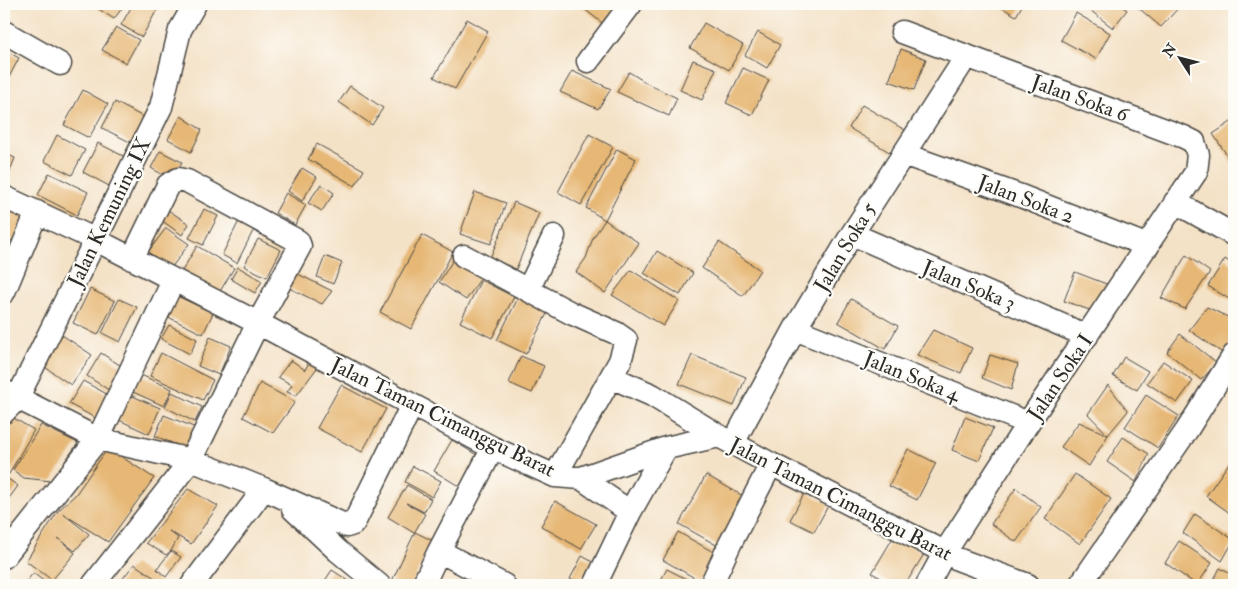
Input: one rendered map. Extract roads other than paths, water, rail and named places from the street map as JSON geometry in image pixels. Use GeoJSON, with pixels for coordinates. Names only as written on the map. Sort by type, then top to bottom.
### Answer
{"type":"FeatureCollection","features":[{"type":"Feature","properties":{"kind":"street","name":"Jalan Kemuning IX"},"geometry":{"type":"LineString","coordinates":[[8,401],[94,239],[161,107],[180,30],[195,4]]}},
{"type":"Feature","properties":{"kind":"street"},"geometry":{"type":"LineString","coordinates":[[588,61],[631,4]]}},
{"type":"Feature","properties":{"kind":"street"},"geometry":{"type":"LineString","coordinates":[[4,32],[60,64]]}},
{"type":"Feature","properties":{"kind":"street","name":"Jalan Soka 6"},"geometry":{"type":"LineString","coordinates":[[902,32],[1165,129],[1194,142],[1198,155],[1196,172],[1175,202]]}},
{"type":"Feature","properties":{"kind":"street","name":"Jalan Soka 5"},"geometry":{"type":"LineString","coordinates":[[726,440],[852,234],[966,56]]}},
{"type":"Feature","properties":{"kind":"street","name":"Jalan Soka 2"},"geometry":{"type":"LineString","coordinates":[[903,154],[1018,195],[1148,246]]}},
{"type":"Feature","properties":{"kind":"street"},"geometry":{"type":"LineString","coordinates":[[93,585],[191,460],[258,323],[300,246],[298,241],[188,181],[178,179],[168,185],[132,259]]}},
{"type":"Feature","properties":{"kind":"street","name":"Jalan Taman Cimanggu Barat"},"geometry":{"type":"LineString","coordinates":[[4,197],[94,239],[494,448],[555,476],[581,478],[666,448],[726,440],[945,552],[979,568],[1028,585]]}},
{"type":"Feature","properties":{"kind":"street"},"geometry":{"type":"LineString","coordinates":[[1175,202],[1234,235]]}},
{"type":"Feature","properties":{"kind":"street","name":"Jalan Soka I"},"geometry":{"type":"LineString","coordinates":[[927,585],[945,552],[1028,423],[1148,246],[1175,202]]}},
{"type":"Feature","properties":{"kind":"street"},"geometry":{"type":"LineString","coordinates":[[4,292],[37,212]]}},
{"type":"Feature","properties":{"kind":"street","name":"Jalan Soka 3"},"geometry":{"type":"LineString","coordinates":[[852,234],[1087,336]]}},
{"type":"Feature","properties":{"kind":"street"},"geometry":{"type":"LineString","coordinates":[[528,290],[554,236]]}},
{"type":"Feature","properties":{"kind":"street"},"geometry":{"type":"LineString","coordinates":[[464,256],[571,313],[616,333],[626,340],[620,361],[555,476]]}},
{"type":"Feature","properties":{"kind":"street"},"geometry":{"type":"LineString","coordinates":[[4,557],[98,439],[173,281]]}},
{"type":"Feature","properties":{"kind":"street","name":"Jalan Soka 4"},"geometry":{"type":"LineString","coordinates":[[795,329],[1028,423]]}},
{"type":"Feature","properties":{"kind":"street"},"geometry":{"type":"LineString","coordinates":[[1080,585],[1187,430],[1234,355]]}},
{"type":"Feature","properties":{"kind":"street"},"geometry":{"type":"LineString","coordinates":[[611,377],[652,395],[726,440]]}},
{"type":"Feature","properties":{"kind":"street"},"geometry":{"type":"LineString","coordinates":[[8,401],[36,407],[98,439],[191,460],[347,526],[353,524],[412,405]]}},
{"type":"Feature","properties":{"kind":"street"},"geometry":{"type":"LineString","coordinates":[[423,585],[494,448]]}},
{"type":"Feature","properties":{"kind":"street"},"geometry":{"type":"LineString","coordinates":[[595,585],[630,512],[666,448]]}},
{"type":"Feature","properties":{"kind":"street"},"geometry":{"type":"LineString","coordinates":[[711,585],[771,464]]}},
{"type":"Feature","properties":{"kind":"street"},"geometry":{"type":"LineString","coordinates":[[581,478],[630,512]]}},
{"type":"Feature","properties":{"kind":"street"},"geometry":{"type":"LineString","coordinates":[[192,585],[272,493]]}},
{"type":"Feature","properties":{"kind":"street"},"geometry":{"type":"LineString","coordinates":[[272,493],[378,585]]}},
{"type":"Feature","properties":{"kind":"street"},"geometry":{"type":"LineString","coordinates":[[439,551],[504,585]]}}]}
